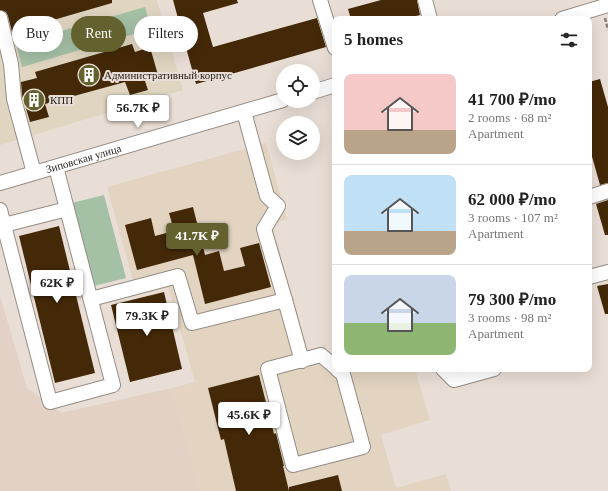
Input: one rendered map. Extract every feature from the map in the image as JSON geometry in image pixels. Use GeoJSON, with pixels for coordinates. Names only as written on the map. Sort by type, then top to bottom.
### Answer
{"type":"FeatureCollection","features":[{"type":"Feature","properties":{"kind":"street"},"geometry":{"type":"LineString","coordinates":[[320,0],[332,38]]}},
{"type":"Feature","properties":{"kind":"street"},"geometry":{"type":"LineString","coordinates":[[425,0],[429,16]]}},
{"type":"Feature","properties":{"kind":"street"},"geometry":{"type":"LineString","coordinates":[[572,16],[608,5]]}},
{"type":"Feature","properties":{"kind":"street"},"geometry":{"type":"LineString","coordinates":[[0,18],[11,64],[14,99],[34,173]]}},
{"type":"Feature","properties":{"kind":"street"},"geometry":{"type":"LineString","coordinates":[[320,90],[332,86]]}},
{"type":"Feature","properties":{"kind":"street","name":"Зиповская улица"},"geometry":{"type":"LineString","coordinates":[[0,183],[276,102]]}},
{"type":"Feature","properties":{"kind":"street"},"geometry":{"type":"LineString","coordinates":[[244,112],[267,196],[278,206],[264,229],[302,361]]}},
{"type":"Feature","properties":{"kind":"street"},"geometry":{"type":"LineString","coordinates":[[0,210],[50,402],[113,385],[56,167]]}},
{"type":"Feature","properties":{"kind":"street"},"geometry":{"type":"LineString","coordinates":[[592,196],[608,192]]}},
{"type":"Feature","properties":{"kind":"street"},"geometry":{"type":"LineString","coordinates":[[4,225],[67,209]]}},
{"type":"Feature","properties":{"kind":"street"},"geometry":{"type":"LineString","coordinates":[[592,276],[608,272]]}},
{"type":"Feature","properties":{"kind":"street"},"geometry":{"type":"LineString","coordinates":[[90,300],[178,276],[192,323],[285,300]]}},
{"type":"Feature","properties":{"kind":"street"},"geometry":{"type":"LineString","coordinates":[[332,365],[321,355],[268,369],[293,465],[363,447],[343,374],[341,372]]}},
{"type":"Feature","properties":{"kind":"street"},"geometry":{"type":"LineString","coordinates":[[446,372],[454,380],[483,372]]}},
{"type":"Feature","properties":{"kind":"shaded area"},"geometry":{"type":"Polygon","coordinates":[[[0,0],[157,0],[162,16],[134,16],[134,52],[172,52],[183,90],[0,145],[0,0]]]}},
{"type":"Feature","properties":{"kind":"shaded area"},"geometry":{"type":"Polygon","coordinates":[[[266,143],[287,219],[272,224],[308,350],[325,345],[332,372],[416,372],[430,420],[381,435],[396,488],[446,474],[451,491],[200,491],[172,388],[195,382],[168,286],[137,295],[107,187],[266,143]]]}},
{"type":"Feature","properties":{"kind":"shaded area"},"geometry":{"type":"Polygon","coordinates":[[[0,296],[27,388],[61,413],[172,388],[200,491],[0,491],[0,296]]]}},
{"type":"Feature","properties":{"kind":"green space"},"geometry":{"type":"Polygon","coordinates":[[[145,7],[147,16],[134,16],[134,34],[126,36],[126,16],[114,16],[145,7]]]}},
{"type":"Feature","properties":{"kind":"green space"},"geometry":{"type":"Polygon","coordinates":[[[71,28],[71,52],[73,52],[22,67],[18,52],[63,52],[63,31],[71,28]]]}},
{"type":"Feature","properties":{"kind":"green space"},"geometry":{"type":"Polygon","coordinates":[[[104,195],[126,278],[94,286],[72,203],[104,195]]]}},
{"type":"Feature","properties":{"kind":"building"},"geometry":{"type":"Polygon","coordinates":[[[0,0],[112,0],[112,3],[63,17],[63,16],[12,16],[12,32],[6,12],[0,10],[0,0]]]}},
{"type":"Feature","properties":{"kind":"building"},"geometry":{"type":"Polygon","coordinates":[[[173,0],[237,0],[238,3],[203,13],[213,47],[317,18],[326,47],[196,84],[187,52],[198,52],[198,16],[177,16],[173,0]]]}},
{"type":"Feature","properties":{"kind":"building"},"geometry":{"type":"Polygon","coordinates":[[[381,0],[417,0],[420,15],[350,16],[348,9],[381,0]]]}},
{"type":"Feature","properties":{"kind":"building","name":"Административный корпус"},"geometry":{"type":"Polygon","coordinates":[[[132,44],[134,52],[151,52],[158,75],[144,78],[148,90],[130,95],[125,82],[45,104],[49,117],[30,122],[22,95],[21,82],[37,78],[35,72],[104,52],[126,52],[126,46],[132,44]]]}},
{"type":"Feature","properties":{"kind":"building"},"geometry":{"type":"Polygon","coordinates":[[[600,79],[608,107],[608,183],[600,185],[592,157],[592,81],[600,79]]]}},
{"type":"Feature","properties":{"kind":"building"},"geometry":{"type":"Polygon","coordinates":[[[608,200],[608,235],[605,235],[596,204],[608,200]]]}},
{"type":"Feature","properties":{"kind":"building"},"geometry":{"type":"Polygon","coordinates":[[[193,207],[205,255],[219,251],[224,271],[245,266],[240,248],[259,243],[271,287],[205,304],[193,255],[137,270],[125,225],[151,218],[155,236],[174,231],[169,213],[193,207]]]}},
{"type":"Feature","properties":{"kind":"building"},"geometry":{"type":"Polygon","coordinates":[[[59,226],[95,373],[55,383],[19,236],[59,226]]]}},
{"type":"Feature","properties":{"kind":"building"},"geometry":{"type":"Polygon","coordinates":[[[608,284],[608,314],[605,314],[597,286],[608,284]]]}},
{"type":"Feature","properties":{"kind":"building"},"geometry":{"type":"Polygon","coordinates":[[[164,292],[182,369],[130,382],[111,305],[164,292]]]}},
{"type":"Feature","properties":{"kind":"building"},"geometry":{"type":"Polygon","coordinates":[[[259,375],[274,434],[276,433],[289,491],[236,491],[224,439],[221,440],[208,388],[259,375]]]}},
{"type":"Feature","properties":{"kind":"building"},"geometry":{"type":"Polygon","coordinates":[[[338,475],[342,491],[289,491],[289,487],[338,475]]]}},
{"type":"Feature","properties":{"kind":"place","name":"Административный корпус"},"geometry":{"type":"Point","coordinates":[89,75]}},
{"type":"Feature","properties":{"kind":"place","name":"КПП"},"geometry":{"type":"Point","coordinates":[34,100]}}]}
